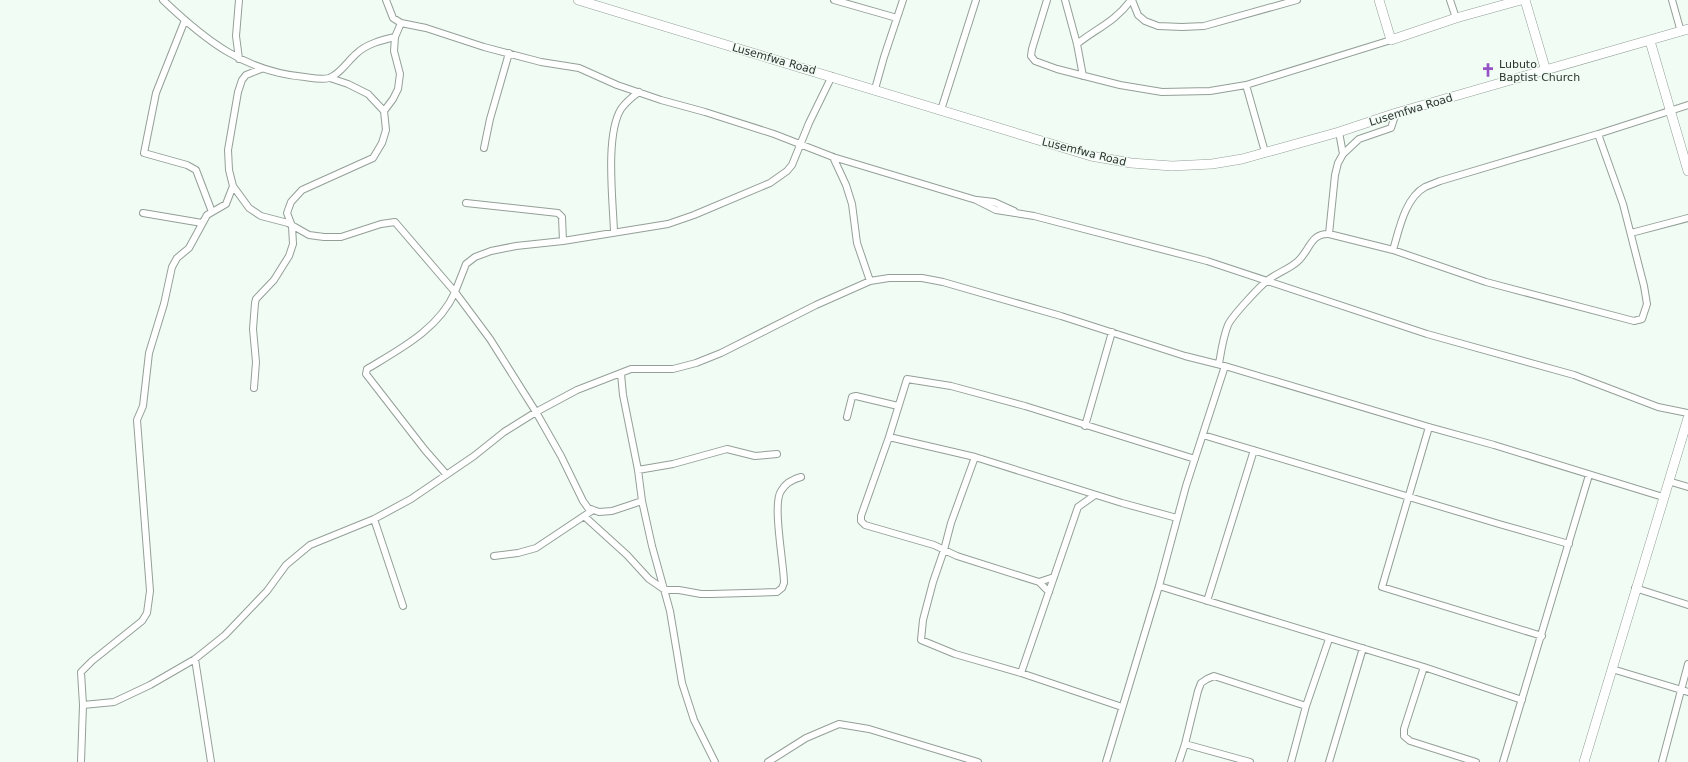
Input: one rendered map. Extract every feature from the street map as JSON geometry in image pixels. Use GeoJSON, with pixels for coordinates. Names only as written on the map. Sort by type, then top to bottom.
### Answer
{"type":"FeatureCollection","features":[{"type":"Feature","properties":{"kind":"street"},"geometry":{"type":"LineString","coordinates":[[163,0],[185,20],[221,48],[239,59],[261,69],[295,76],[324,79],[330,78],[348,84],[368,94],[384,111],[386,130],[382,144],[373,158],[302,190],[291,202],[287,213],[292,226],[293,244],[289,256],[274,280],[256,299],[255,303],[253,329],[256,362],[254,388]]}},
{"type":"Feature","properties":{"kind":"street"},"geometry":{"type":"LineString","coordinates":[[239,0],[236,36],[239,59]]}},
{"type":"Feature","properties":{"kind":"street"},"geometry":{"type":"LineString","coordinates":[[386,0],[394,18],[401,22],[426,28],[484,47],[541,62],[579,68],[617,85],[661,100],[774,134],[833,157],[976,200],[996,210],[1017,212],[1207,261],[1323,298],[1427,334],[1574,375],[1658,407],[1688,414]]}},
{"type":"Feature","properties":{"kind":"street","name":"Lusemfwa Road"},"geometry":{"type":"LineString","coordinates":[[578,0],[646,22],[832,76],[1091,156],[1131,163],[1172,166],[1212,164],[1242,159],[1339,132],[1396,113],[1684,30]]}},
{"type":"Feature","properties":{"kind":"street"},"geometry":{"type":"LineString","coordinates":[[834,0],[897,18]]}},
{"type":"Feature","properties":{"kind":"street"},"geometry":{"type":"LineString","coordinates":[[875,89],[903,0]]}},
{"type":"Feature","properties":{"kind":"street"},"geometry":{"type":"LineString","coordinates":[[941,110],[976,0]]}},
{"type":"Feature","properties":{"kind":"street"},"geometry":{"type":"LineString","coordinates":[[1046,0],[1032,49],[1031,56],[1035,61],[1083,76],[1120,85],[1162,92],[1210,91],[1246,85],[1391,40],[1456,18],[1521,0]]}},
{"type":"Feature","properties":{"kind":"street"},"geometry":{"type":"LineString","coordinates":[[1065,0],[1077,44],[1083,76]]}},
{"type":"Feature","properties":{"kind":"street"},"geometry":{"type":"LineString","coordinates":[[1077,44],[1091,33],[1118,17],[1132,0],[1138,15],[1145,21],[1158,26],[1182,27],[1204,26],[1298,0]]}},
{"type":"Feature","properties":{"kind":"street"},"geometry":{"type":"LineString","coordinates":[[1379,0],[1391,40]]}},
{"type":"Feature","properties":{"kind":"street"},"geometry":{"type":"LineString","coordinates":[[1450,0],[1456,18]]}},
{"type":"Feature","properties":{"kind":"street"},"geometry":{"type":"LineString","coordinates":[[1525,0],[1546,71]]}},
{"type":"Feature","properties":{"kind":"street"},"geometry":{"type":"LineString","coordinates":[[1672,0],[1684,30]]}},
{"type":"Feature","properties":{"kind":"street"},"geometry":{"type":"LineString","coordinates":[[185,20],[156,92],[144,153],[187,165],[196,170],[212,212]]}},
{"type":"Feature","properties":{"kind":"street"},"geometry":{"type":"LineString","coordinates":[[384,111],[398,89],[400,74],[394,51],[395,37],[401,22]]}},
{"type":"Feature","properties":{"kind":"street"},"geometry":{"type":"LineString","coordinates":[[330,78],[345,66],[356,53],[379,41],[395,37]]}},
{"type":"Feature","properties":{"kind":"street"},"geometry":{"type":"LineString","coordinates":[[1650,41],[1688,171]]}},
{"type":"Feature","properties":{"kind":"street"},"geometry":{"type":"LineString","coordinates":[[484,148],[490,119],[509,53]]}},
{"type":"Feature","properties":{"kind":"street"},"geometry":{"type":"LineString","coordinates":[[261,69],[246,75],[242,80],[238,92],[228,150],[228,170],[233,186],[249,208],[256,213],[283,221],[309,235],[341,237],[381,224],[395,222],[455,292],[490,338],[536,412],[561,456],[582,501],[588,508],[599,512],[612,511],[642,501]]}},
{"type":"Feature","properties":{"kind":"street"},"geometry":{"type":"LineString","coordinates":[[446,474],[424,450],[366,374],[366,371],[367,369],[386,359],[424,332],[442,315],[455,292],[466,264],[474,257],[491,251],[516,246],[563,241],[668,224],[770,184],[787,171],[792,165],[809,123],[832,76]]}},
{"type":"Feature","properties":{"kind":"street"},"geometry":{"type":"LineString","coordinates":[[1246,85],[1265,152]]}},
{"type":"Feature","properties":{"kind":"street"},"geometry":{"type":"LineString","coordinates":[[614,232],[611,175],[615,128],[621,110],[638,92]]}},
{"type":"Feature","properties":{"kind":"street"},"geometry":{"type":"LineString","coordinates":[[1393,250],[1409,206],[1418,193],[1425,188],[1440,181],[1598,134],[1688,105]]}},
{"type":"Feature","properties":{"kind":"street"},"geometry":{"type":"LineString","coordinates":[[1329,234],[1335,175],[1338,163],[1343,154],[1360,139],[1390,128],[1396,113]]}},
{"type":"Feature","properties":{"kind":"street"},"geometry":{"type":"LineString","coordinates":[[1339,132],[1343,154]]}},
{"type":"Feature","properties":{"kind":"street"},"geometry":{"type":"LineString","coordinates":[[1106,762],[1159,586],[1177,518],[1203,435],[1222,365],[1228,325],[1233,317],[1266,281],[1296,263],[1302,257],[1315,237],[1322,233],[1393,250],[1486,282],[1634,322],[1642,319],[1647,304],[1631,233],[1619,192],[1598,134]]}},
{"type":"Feature","properties":{"kind":"street"},"geometry":{"type":"LineString","coordinates":[[833,157],[846,185],[852,204],[857,243],[870,281]]}},
{"type":"Feature","properties":{"kind":"street"},"geometry":{"type":"LineString","coordinates":[[80,762],[83,705],[81,672],[92,661],[142,621],[147,613],[150,592],[137,420],[143,406],[149,353],[164,304],[172,267],[178,258],[189,248],[207,215],[226,204],[233,186]]}},
{"type":"Feature","properties":{"kind":"street"},"geometry":{"type":"LineString","coordinates":[[466,203],[558,213],[562,217],[563,241]]}},
{"type":"Feature","properties":{"kind":"street"},"geometry":{"type":"LineString","coordinates":[[143,213],[202,223]]}},
{"type":"Feature","properties":{"kind":"street"},"geometry":{"type":"LineString","coordinates":[[1631,233],[1688,218]]}},
{"type":"Feature","properties":{"kind":"street"},"geometry":{"type":"LineString","coordinates":[[83,705],[114,702],[150,685],[195,659],[225,635],[266,590],[286,565],[310,545],[374,519],[412,499],[474,456],[504,432],[536,412],[577,390],[631,369],[673,369],[696,363],[721,353],[816,305],[870,281],[889,278],[922,278],[936,281],[1061,316],[1184,356],[1222,365],[1428,427],[1494,445],[1663,497]]}},
{"type":"Feature","properties":{"kind":"street"},"geometry":{"type":"LineString","coordinates":[[1085,426],[1112,332]]}},
{"type":"Feature","properties":{"kind":"street"},"geometry":{"type":"LineString","coordinates":[[621,374],[627,419],[638,470],[642,501],[652,546],[670,612],[685,693],[694,720],[715,762]]}},
{"type":"Feature","properties":{"kind":"street"},"geometry":{"type":"LineString","coordinates":[[1049,592],[1039,582],[957,556],[934,545],[865,525],[861,522],[861,516],[889,437],[905,382],[909,379],[958,388],[1024,406],[1195,459]]}},
{"type":"Feature","properties":{"kind":"street"},"geometry":{"type":"LineString","coordinates":[[847,417],[852,397],[856,396],[898,406]]}},
{"type":"Feature","properties":{"kind":"street"},"geometry":{"type":"LineString","coordinates":[[1584,762],[1635,588],[1688,418]]}},
{"type":"Feature","properties":{"kind":"street"},"geometry":{"type":"LineString","coordinates":[[1428,427],[1382,587],[1542,636]]}},
{"type":"Feature","properties":{"kind":"street"},"geometry":{"type":"LineString","coordinates":[[1203,435],[1569,544]]}},
{"type":"Feature","properties":{"kind":"street"},"geometry":{"type":"LineString","coordinates":[[889,437],[975,457],[1094,495],[1177,518]]}},
{"type":"Feature","properties":{"kind":"street"},"geometry":{"type":"LineString","coordinates":[[638,470],[674,464],[727,449],[755,456],[777,454]]}},
{"type":"Feature","properties":{"kind":"street"},"geometry":{"type":"LineString","coordinates":[[1207,600],[1254,450]]}},
{"type":"Feature","properties":{"kind":"street"},"geometry":{"type":"LineString","coordinates":[[975,457],[951,523],[925,610],[921,640],[955,654],[1021,673],[1122,708]]}},
{"type":"Feature","properties":{"kind":"street"},"geometry":{"type":"LineString","coordinates":[[1503,762],[1589,475]]}},
{"type":"Feature","properties":{"kind":"street"},"geometry":{"type":"LineString","coordinates":[[584,516],[627,554],[649,578],[665,590],[679,590],[701,594],[777,592],[782,588],[784,583],[777,505],[780,492],[786,485],[801,477]]}},
{"type":"Feature","properties":{"kind":"street"},"geometry":{"type":"LineString","coordinates":[[1668,481],[1688,487]]}},
{"type":"Feature","properties":{"kind":"street"},"geometry":{"type":"LineString","coordinates":[[1021,673],[1078,507],[1094,495]]}},
{"type":"Feature","properties":{"kind":"street"},"geometry":{"type":"LineString","coordinates":[[494,556],[518,554],[536,548],[593,510]]}},
{"type":"Feature","properties":{"kind":"street"},"geometry":{"type":"LineString","coordinates":[[374,519],[403,606]]}},
{"type":"Feature","properties":{"kind":"street"},"geometry":{"type":"LineString","coordinates":[[1039,582],[1054,577]]}},
{"type":"Feature","properties":{"kind":"street"},"geometry":{"type":"LineString","coordinates":[[1159,586],[1424,667],[1522,700]]}},
{"type":"Feature","properties":{"kind":"street"},"geometry":{"type":"LineString","coordinates":[[1635,588],[1688,605]]}},
{"type":"Feature","properties":{"kind":"street"},"geometry":{"type":"LineString","coordinates":[[1291,762],[1306,706],[1329,639]]}},
{"type":"Feature","properties":{"kind":"street"},"geometry":{"type":"LineString","coordinates":[[1329,762],[1363,648]]}},
{"type":"Feature","properties":{"kind":"street"},"geometry":{"type":"LineString","coordinates":[[195,659],[211,762]]}},
{"type":"Feature","properties":{"kind":"street"},"geometry":{"type":"LineString","coordinates":[[1662,762],[1688,664]]}},
{"type":"Feature","properties":{"kind":"street"},"geometry":{"type":"LineString","coordinates":[[1424,667],[1404,729],[1404,736],[1410,741],[1476,762]]}},
{"type":"Feature","properties":{"kind":"street"},"geometry":{"type":"LineString","coordinates":[[1612,669],[1688,692]]}},
{"type":"Feature","properties":{"kind":"street"},"geometry":{"type":"LineString","coordinates":[[1179,762],[1201,683],[1207,679],[1214,676],[1306,706]]}},
{"type":"Feature","properties":{"kind":"street"},"geometry":{"type":"LineString","coordinates":[[768,762],[806,738],[839,724],[869,730],[978,762]]}},
{"type":"Feature","properties":{"kind":"street"},"geometry":{"type":"LineString","coordinates":[[1185,744],[1250,762]]}},
{"type":"Feature","properties":{"kind":"place","name":"Lubuto Baptist Church"},"geometry":{"type":"Point","coordinates":[1488,70]}}]}
